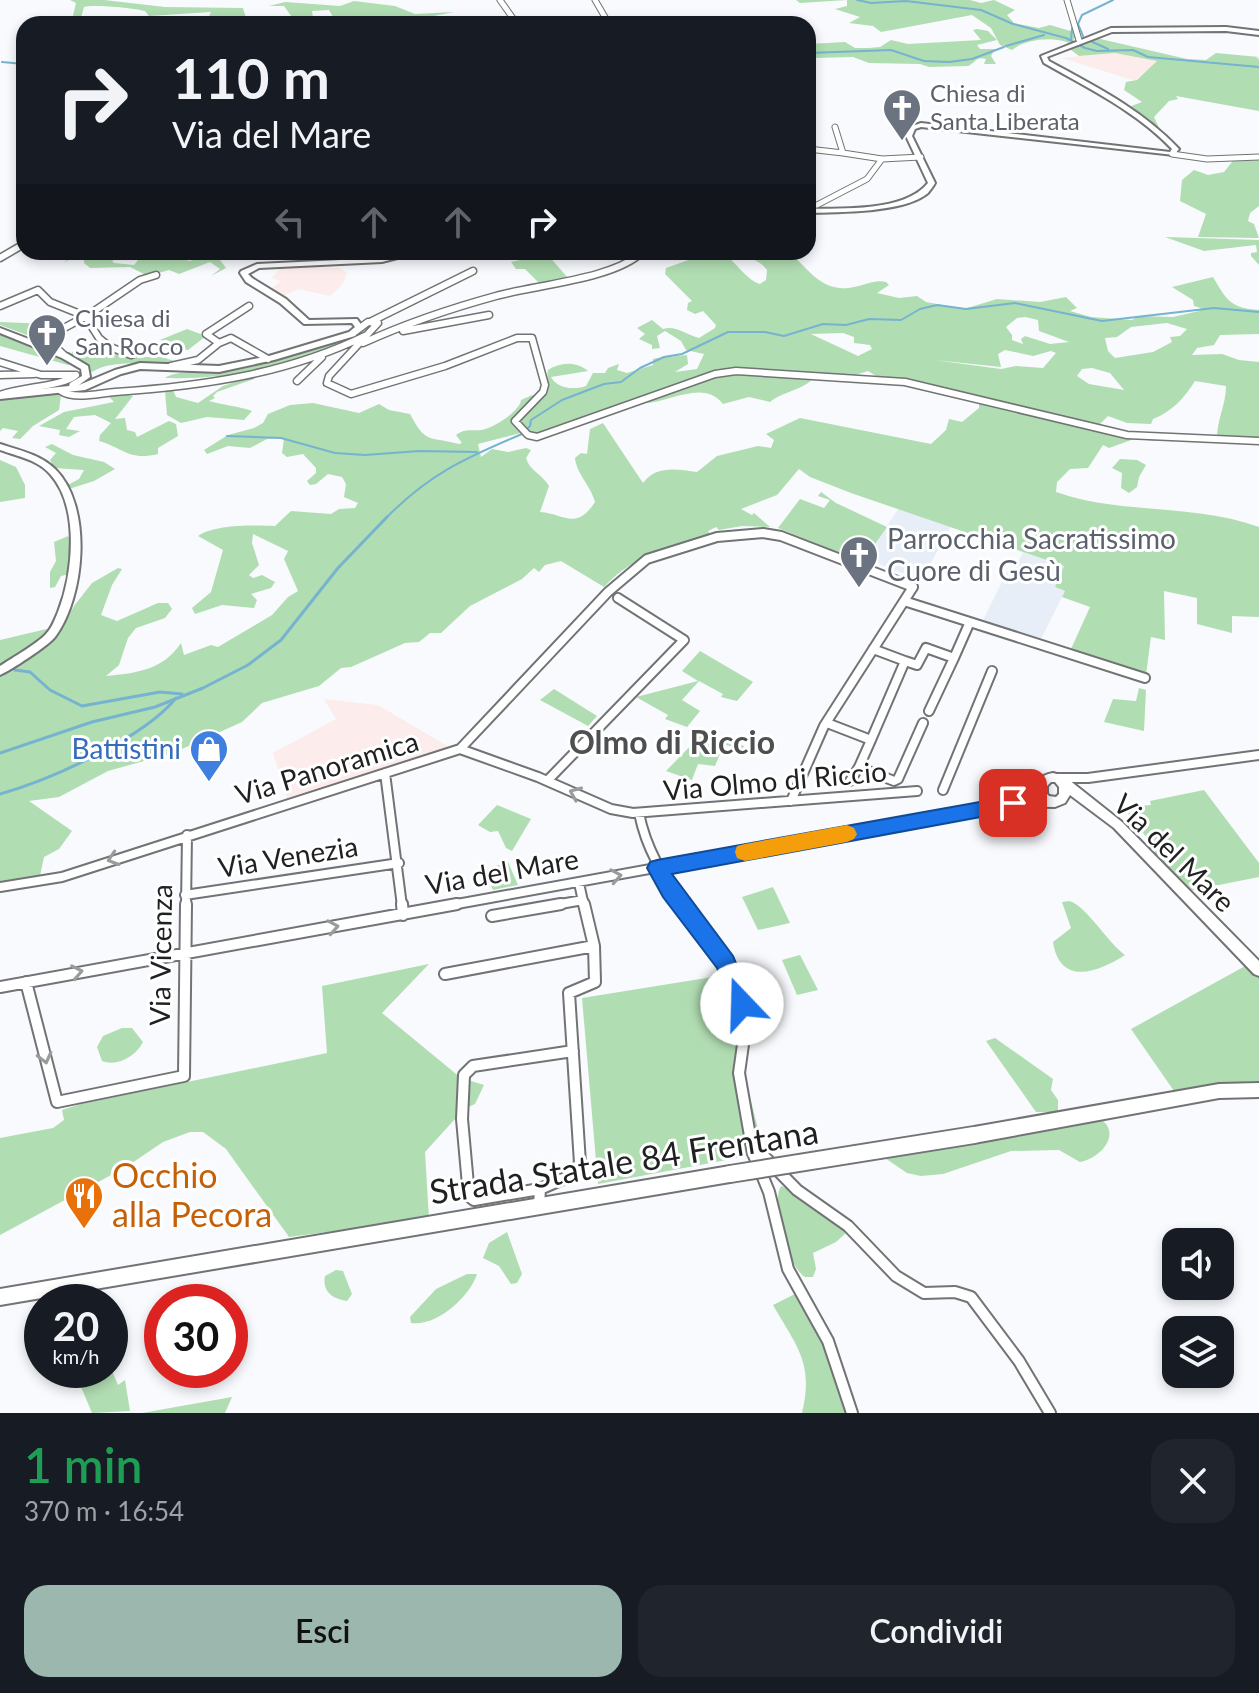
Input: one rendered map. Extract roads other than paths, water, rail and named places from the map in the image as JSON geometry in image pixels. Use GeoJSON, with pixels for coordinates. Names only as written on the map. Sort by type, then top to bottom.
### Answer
{"type":"FeatureCollection","features":[{"type":"Feature","properties":{"kind":"main road","name":"Strada Statale 84 Frentana"},"geometry":{"type":"LineString","coordinates":[[0,1297],[540,1197],[730,1174],[1219,1091],[1259,1090]]}},
{"type":"Feature","properties":{"kind":"street"},"geometry":{"type":"LineString","coordinates":[[1067,0],[1079,40]]}},
{"type":"Feature","properties":{"kind":"street"},"geometry":{"type":"LineString","coordinates":[[1172,154],[1176,149],[1161,132],[1077,77],[1043,59],[1046,54],[1100,32],[1226,29],[1259,33]]}},
{"type":"Feature","properties":{"kind":"street"},"geometry":{"type":"LineString","coordinates":[[816,209],[893,205],[923,195],[932,183],[909,132],[921,125],[1207,159],[1259,157]]}},
{"type":"Feature","properties":{"kind":"street"},"geometry":{"type":"LineString","coordinates":[[835,127],[843,153]]}},
{"type":"Feature","properties":{"kind":"street"},"geometry":{"type":"LineString","coordinates":[[816,150],[882,159],[921,157]]}},
{"type":"Feature","properties":{"kind":"street"},"geometry":{"type":"LineString","coordinates":[[819,208],[867,179],[882,159]]}},
{"type":"Feature","properties":{"kind":"street"},"geometry":{"type":"LineString","coordinates":[[356,331],[358,324],[347,320],[307,322],[283,301],[249,280],[244,273],[257,266],[382,260]]}},
{"type":"Feature","properties":{"kind":"street"},"geometry":{"type":"LineString","coordinates":[[361,344],[393,330],[496,296],[614,269],[634,260]]}},
{"type":"Feature","properties":{"kind":"street"},"geometry":{"type":"LineString","coordinates":[[2,394],[61,391],[93,385],[131,367],[171,366],[206,370],[268,359],[356,331],[473,271]]}},
{"type":"Feature","properties":{"kind":"street"},"geometry":{"type":"LineString","coordinates":[[65,356],[49,337],[140,280],[156,275]]}},
{"type":"Feature","properties":{"kind":"street"},"geometry":{"type":"LineString","coordinates":[[0,306],[38,290],[50,302],[85,316],[92,330],[110,347],[131,355],[145,349]]}},
{"type":"Feature","properties":{"kind":"street"},"geometry":{"type":"LineString","coordinates":[[219,343],[206,334],[249,306]]}},
{"type":"Feature","properties":{"kind":"street"},"geometry":{"type":"LineString","coordinates":[[393,330],[416,329],[489,315]]}},
{"type":"Feature","properties":{"kind":"street"},"geometry":{"type":"LineString","coordinates":[[372,321],[378,323],[374,330],[329,376],[327,383],[339,390],[358,392],[445,366],[517,338],[532,338],[545,385],[543,392],[515,421],[528,435],[549,435],[666,390],[715,374],[736,371],[905,382],[1127,435],[1259,441]]}},
{"type":"Feature","properties":{"kind":"street"},"geometry":{"type":"LineString","coordinates":[[2,330],[65,356],[86,369],[86,377],[81,382],[2,394]]}},
{"type":"Feature","properties":{"kind":"street"},"geometry":{"type":"LineString","coordinates":[[61,391],[67,395],[132,392],[233,379],[272,371],[327,352],[374,330]]}},
{"type":"Feature","properties":{"kind":"street"},"geometry":{"type":"LineString","coordinates":[[171,366],[198,360],[219,343],[231,338],[268,359]]}},
{"type":"Feature","properties":{"kind":"street"},"geometry":{"type":"LineString","coordinates":[[297,381],[327,352]]}},
{"type":"Feature","properties":{"kind":"street"},"geometry":{"type":"LineString","coordinates":[[0,362],[34,374]]}},
{"type":"Feature","properties":{"kind":"street"},"geometry":{"type":"LineString","coordinates":[[0,375],[72,373],[77,377],[68,382],[22,387],[2,394]]}},
{"type":"Feature","properties":{"kind":"street"},"geometry":{"type":"LineString","coordinates":[[0,447],[38,461],[54,473],[68,494],[75,538],[71,585],[56,629],[50,637],[0,671]]}},
{"type":"Feature","properties":{"kind":"street"},"geometry":{"type":"LineString","coordinates":[[717,537],[763,533],[781,536],[913,587],[827,723],[791,801]]}},
{"type":"Feature","properties":{"kind":"street"},"geometry":{"type":"LineString","coordinates":[[717,537],[726,543]]}},
{"type":"Feature","properties":{"kind":"street","name":"Via Panoramica"},"geometry":{"type":"LineString","coordinates":[[0,887],[62,877],[460,749],[608,592],[647,559],[717,537]]}},
{"type":"Feature","properties":{"kind":"street"},"geometry":{"type":"LineString","coordinates":[[547,781],[684,640],[618,598]]}},
{"type":"Feature","properties":{"kind":"street"},"geometry":{"type":"LineString","coordinates":[[904,601],[1145,678]]}},
{"type":"Feature","properties":{"kind":"street"},"geometry":{"type":"LineString","coordinates":[[929,711],[969,624]]}},
{"type":"Feature","properties":{"kind":"street"},"geometry":{"type":"LineString","coordinates":[[873,649],[917,665],[926,648],[954,658]]}},
{"type":"Feature","properties":{"kind":"street"},"geometry":{"type":"LineString","coordinates":[[850,781],[905,661]]}},
{"type":"Feature","properties":{"kind":"street"},"geometry":{"type":"LineString","coordinates":[[943,790],[992,671]]}},
{"type":"Feature","properties":{"kind":"street"},"geometry":{"type":"LineString","coordinates":[[827,723],[871,740]]}},
{"type":"Feature","properties":{"kind":"street"},"geometry":{"type":"LineString","coordinates":[[859,767],[894,781],[898,779],[923,723]]}},
{"type":"Feature","properties":{"kind":"street","name":"Via Olmo di Riccio"},"geometry":{"type":"LineString","coordinates":[[460,749],[611,809],[639,813],[917,791]]}},
{"type":"Feature","properties":{"kind":"street"},"geometry":{"type":"LineString","coordinates":[[1057,791],[1088,778],[1259,755]]}},
{"type":"Feature","properties":{"kind":"street"},"geometry":{"type":"LineString","coordinates":[[385,773],[399,863],[403,915]]}},
{"type":"Feature","properties":{"kind":"street"},"geometry":{"type":"LineString","coordinates":[[1013,803],[1057,791],[1088,778]]}},
{"type":"Feature","properties":{"kind":"street","name":"Via del Mare"},"geometry":{"type":"LineString","coordinates":[[1057,791],[1089,805],[1118,825],[1259,970]]}},
{"type":"Feature","properties":{"kind":"street","name":"Via del Mare"},"geometry":{"type":"LineString","coordinates":[[0,987],[1013,803]]}},
{"type":"Feature","properties":{"kind":"street"},"geometry":{"type":"LineString","coordinates":[[639,813],[644,838],[657,868],[677,900],[726,963],[742,1004],[746,1023],[745,1049],[739,1073],[750,1142],[769,1192],[788,1269],[828,1341],[852,1413]]}},
{"type":"Feature","properties":{"kind":"street","name":"Via Vicenza"},"geometry":{"type":"LineString","coordinates":[[26,982],[57,1102],[184,1076],[187,835]]}},
{"type":"Feature","properties":{"kind":"street","name":"Via Venezia"},"geometry":{"type":"LineString","coordinates":[[185,895],[399,863]]}},
{"type":"Feature","properties":{"kind":"street"},"geometry":{"type":"LineString","coordinates":[[573,1051],[473,1066],[464,1075],[462,1119],[469,1196],[474,1200],[540,1197],[572,1175],[580,1163],[573,1051],[569,993],[595,982],[594,946],[579,883]]}},
{"type":"Feature","properties":{"kind":"street"},"geometry":{"type":"LineString","coordinates":[[492,916],[583,900]]}},
{"type":"Feature","properties":{"kind":"street"},"geometry":{"type":"LineString","coordinates":[[445,974],[594,946]]}},
{"type":"Feature","properties":{"kind":"street"},"geometry":{"type":"LineString","coordinates":[[750,1142],[797,1190],[848,1226],[896,1276],[924,1293],[955,1292],[971,1297],[1019,1361],[1050,1413]]}},
{"type":"Feature","properties":{"kind":"waterway"},"geometry":{"type":"LineString","coordinates":[[857,0],[871,3],[906,1],[981,10],[1013,24],[1066,38],[1097,51],[1133,50],[1148,57],[1259,67]]}},
{"type":"Feature","properties":{"kind":"waterway"},"geometry":{"type":"LineString","coordinates":[[1083,36],[1078,24],[1082,15],[1113,0]]}},
{"type":"Feature","properties":{"kind":"waterway"},"geometry":{"type":"LineString","coordinates":[[1071,40],[1072,28]]}},
{"type":"Feature","properties":{"kind":"waterway"},"geometry":{"type":"LineString","coordinates":[[1006,46],[1044,35]]}},
{"type":"Feature","properties":{"kind":"waterway"},"geometry":{"type":"LineString","coordinates":[[1086,39],[1108,49]]}},
{"type":"Feature","properties":{"kind":"waterway"},"geometry":{"type":"LineString","coordinates":[[816,53],[891,50],[924,61],[949,62],[972,59],[1004,47]]}},
{"type":"Feature","properties":{"kind":"waterway"},"geometry":{"type":"LineString","coordinates":[[2,62],[16,63]]}},
{"type":"Feature","properties":{"kind":"waterway"},"geometry":{"type":"LineString","coordinates":[[387,517],[433,479],[465,460],[522,434],[530,426],[531,420],[562,400],[604,384],[621,382],[640,368],[664,357],[682,354],[728,332],[765,332],[784,336],[823,324],[846,325],[869,319],[901,320],[920,309],[937,305],[966,309],[1015,303],[1102,321],[1214,308],[1259,312]]}},
{"type":"Feature","properties":{"kind":"waterway"},"geometry":{"type":"LineString","coordinates":[[227,436],[281,438],[335,453],[365,455],[419,451],[477,452]]}},
{"type":"Feature","properties":{"kind":"waterway"},"geometry":{"type":"LineString","coordinates":[[175,699],[248,665],[281,640],[338,568],[387,517]]}},
{"type":"Feature","properties":{"kind":"waterway"},"geometry":{"type":"LineString","coordinates":[[15,670],[30,672],[50,690],[82,706],[160,692],[182,694]]}},
{"type":"Feature","properties":{"kind":"waterway"},"geometry":{"type":"LineString","coordinates":[[0,753],[92,722],[175,699]]}},
{"type":"Feature","properties":{"kind":"waterway"},"geometry":{"type":"LineString","coordinates":[[0,794],[44,779],[95,756],[142,728],[175,699]]}},
{"type":"Feature","properties":{"kind":"place","name":"Chiesa di Santa Liberata"},"geometry":{"type":"Point","coordinates":[902,142]}},
{"type":"Feature","properties":{"kind":"place","name":"Chiesa di San Rocco"},"geometry":{"type":"Point","coordinates":[47,367]}},
{"type":"Feature","properties":{"kind":"place","name":"Parrocchia Sacratissimo Cuore di Gesù"},"geometry":{"type":"Point","coordinates":[859,589]}},
{"type":"Feature","properties":{"kind":"place","name":"Battistini"},"geometry":{"type":"Point","coordinates":[209,783]}},
{"type":"Feature","properties":{"kind":"place","name":"Occhio alla Pecora"},"geometry":{"type":"Point","coordinates":[84,1230]}},
{"type":"Feature","properties":{"kind":"district","name":"Olmo di Riccio"},"geometry":{"type":"Point","coordinates":[672,743]}}]}
